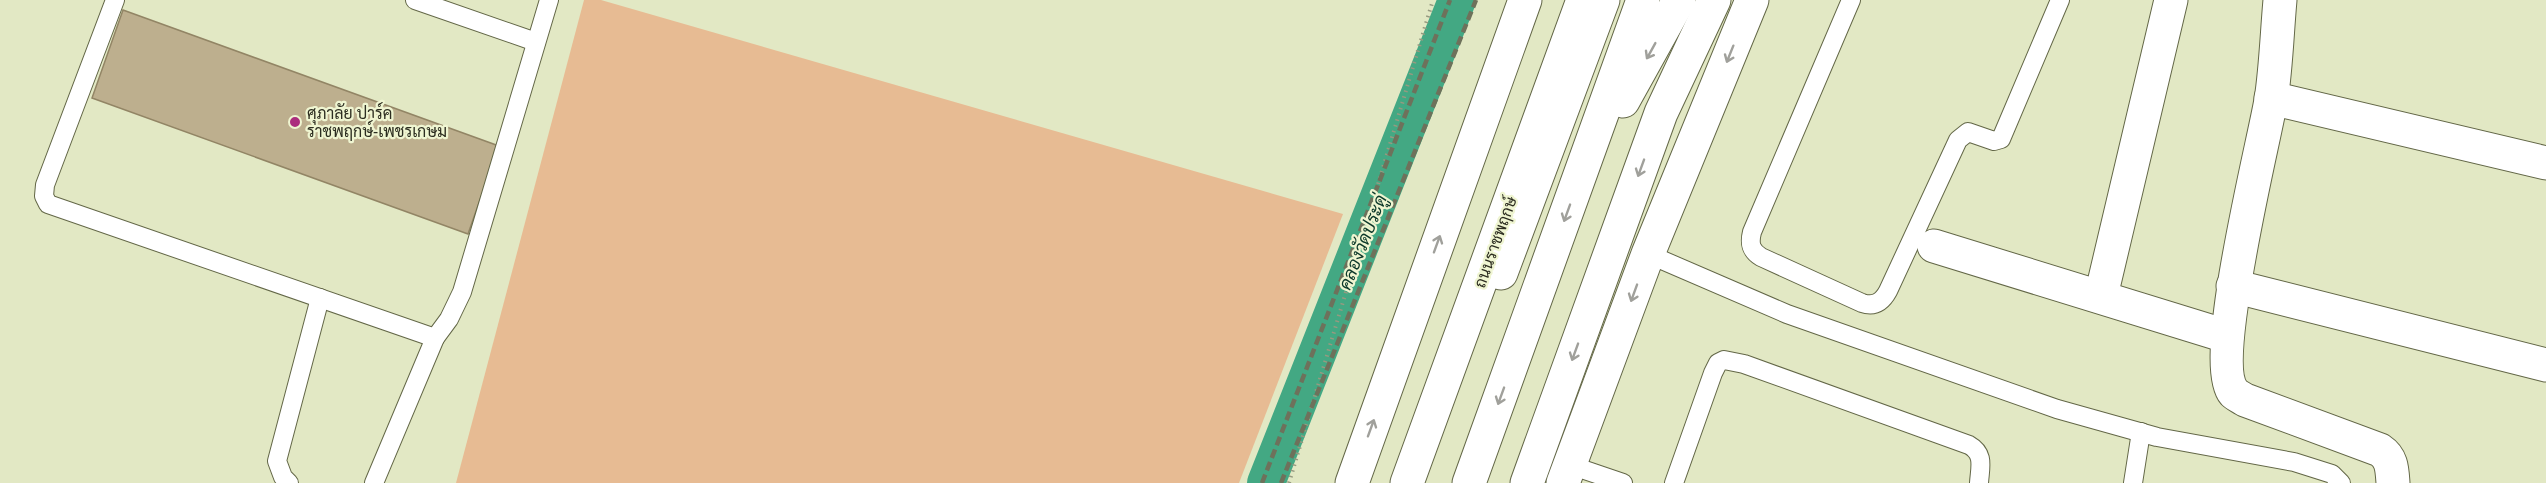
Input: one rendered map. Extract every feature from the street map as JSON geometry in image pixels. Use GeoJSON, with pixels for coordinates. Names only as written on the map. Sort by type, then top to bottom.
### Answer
{"type":"FeatureCollection","features":[{"type":"Feature","properties":{"kind":"street"},"geometry":{"type":"LineString","coordinates":[[1352,483],[1525,0]]}},
{"type":"Feature","properties":{"kind":"street","name":"ถนนราชพฤกษ์"},"geometry":{"type":"LineString","coordinates":[[1407,483],[1583,0]]}},
{"type":"Feature","properties":{"kind":"street"},"geometry":{"type":"LineString","coordinates":[[1422,483],[1603,0]]}},
{"type":"Feature","properties":{"kind":"street"},"geometry":{"type":"LineString","coordinates":[[1469,483],[1643,0]]}},
{"type":"Feature","properties":{"kind":"street"},"geometry":{"type":"LineString","coordinates":[[1587,158],[1633,84],[1679,0]]}},
{"type":"Feature","properties":{"kind":"street"},"geometry":{"type":"LineString","coordinates":[[1527,483],[1661,113],[1714,0]]}},
{"type":"Feature","properties":{"kind":"street"},"geometry":{"type":"LineString","coordinates":[[1567,474],[1648,255],[1752,0]]}},
{"type":"Feature","properties":{"kind":"street"},"geometry":{"type":"LineString","coordinates":[[2101,296],[2171,0]]}},
{"type":"Feature","properties":{"kind":"street"},"geometry":{"type":"LineString","coordinates":[[2280,0],[2271,98],[2233,286],[2226,336],[2229,379],[2233,392],[2246,400],[2380,450],[2387,455],[2392,468],[2393,483]]}},
{"type":"Feature","properties":{"kind":"street"},"geometry":{"type":"LineString","coordinates":[[2271,98],[2546,164]]}},
{"type":"Feature","properties":{"kind":"street"},"geometry":{"type":"LineString","coordinates":[[1934,246],[2226,336]]}},
{"type":"Feature","properties":{"kind":"street"},"geometry":{"type":"LineString","coordinates":[[2233,286],[2546,365]]}},
{"type":"Feature","properties":{"kind":"lane"},"geometry":{"type":"LineString","coordinates":[[115,0],[45,185],[46,201],[62,210],[435,338]]}},
{"type":"Feature","properties":{"kind":"lane"},"geometry":{"type":"LineString","coordinates":[[415,0],[536,42]]}},
{"type":"Feature","properties":{"kind":"lane"},"geometry":{"type":"LineString","coordinates":[[374,483],[435,338],[462,292],[549,0]]}},
{"type":"Feature","properties":{"kind":"lane"},"geometry":{"type":"LineString","coordinates":[[1851,0],[1752,232],[1751,244],[1752,250],[1761,257],[1871,305],[1880,302],[1888,291],[1958,140],[1968,132],[1994,141],[2001,139],[2060,0]]}},
{"type":"Feature","properties":{"kind":"lane"},"geometry":{"type":"LineString","coordinates":[[1648,255],[1787,314],[2057,409],[2141,432],[2294,462],[2332,474],[2341,483]]}},
{"type":"Feature","properties":{"kind":"lane"},"geometry":{"type":"LineString","coordinates":[[289,483],[283,477],[277,461],[320,298]]}},
{"type":"Feature","properties":{"kind":"lane"},"geometry":{"type":"LineString","coordinates":[[1674,483],[1715,368],[1724,360],[1730,360],[1969,445],[1979,453],[1981,459],[1979,483]]}},
{"type":"Feature","properties":{"kind":"lane"},"geometry":{"type":"LineString","coordinates":[[2133,483],[2141,432]]}},
{"type":"Feature","properties":{"kind":"lane"},"geometry":{"type":"LineString","coordinates":[[1567,474],[1623,483]]}},
{"type":"Feature","properties":{"kind":"path"},"geometry":{"type":"LineString","coordinates":[[1289,483],[1433,0]]}},
{"type":"Feature","properties":{"kind":"shaded area"},"geometry":{"type":"Polygon","coordinates":[[[584,0],[601,0],[1343,214],[1239,483],[456,483],[584,0]]]}},
{"type":"Feature","properties":{"kind":"building","name":"ศุภาลัย ปาร์ค ราชพฤกษ์-เพชรเกษม"},"geometry":{"type":"Polygon","coordinates":[[[123,10],[499,146],[468,234],[92,98],[123,10]]]}},
{"type":"Feature","properties":{"kind":"waterway","name":"คลองวัดประดู่"},"geometry":{"type":"LineString","coordinates":[[1266,483],[1457,0]]}},
{"type":"Feature","properties":{"kind":"railway"},"geometry":{"type":"LineString","coordinates":[[1262,483],[1450,0]]}},
{"type":"Feature","properties":{"kind":"railway"},"geometry":{"type":"LineString","coordinates":[[1281,483],[1476,0]]}},
{"type":"Feature","properties":{"kind":"place","name":"ศุภาลัย ปาร์ค ราชพฤกษ์-เพชรเกษม"},"geometry":{"type":"Point","coordinates":[295,122]}}]}
